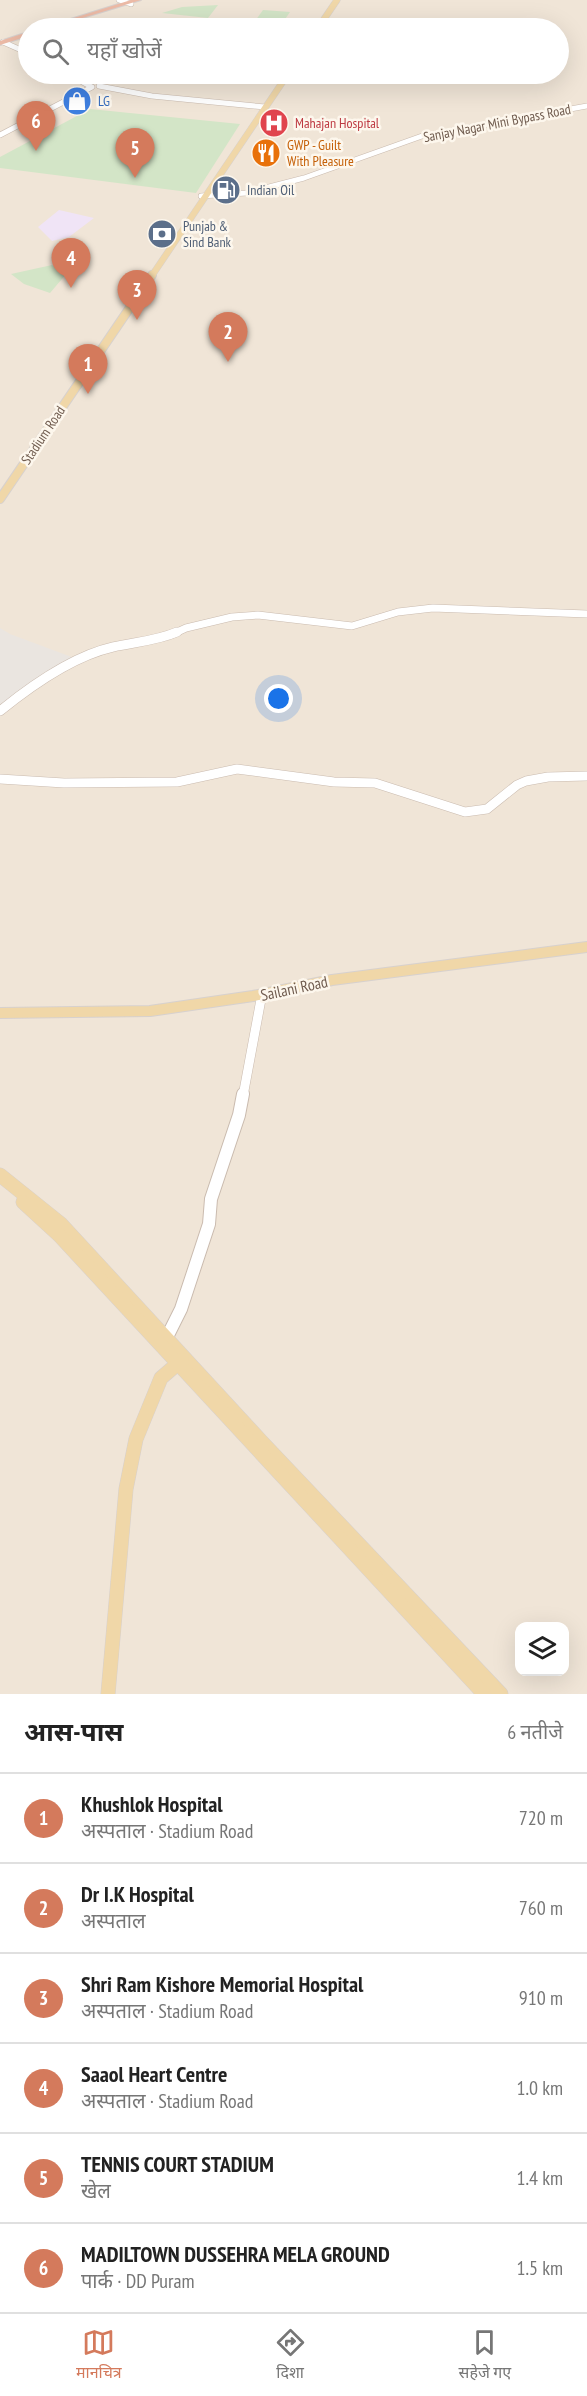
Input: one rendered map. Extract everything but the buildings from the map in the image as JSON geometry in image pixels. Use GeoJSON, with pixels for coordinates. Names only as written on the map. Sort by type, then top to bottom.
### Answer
{"type":"FeatureCollection","features":[{"type":"Feature","properties":{"kind":"highway"},"geometry":{"type":"LineString","coordinates":[[78,18],[146,0]]}},
{"type":"Feature","properties":{"kind":"highway"},"geometry":{"type":"LineString","coordinates":[[86,18],[132,2]]}},
{"type":"Feature","properties":{"kind":"main road"},"geometry":{"type":"LineString","coordinates":[[323,18],[335,0]]}},
{"type":"Feature","properties":{"kind":"main road","name":"Stadium Road"},"geometry":{"type":"LineString","coordinates":[[0,499],[206,194],[277,84]]}},
{"type":"Feature","properties":{"kind":"main road","name":"Stadium Road"},"geometry":{"type":"LineString","coordinates":[[263,107],[280,84]]}},
{"type":"Feature","properties":{"kind":"main road","name":"Stadium Road"},"geometry":{"type":"LineString","coordinates":[[0,491],[206,194]]}},
{"type":"Feature","properties":{"kind":"main road","name":"Sailani Road"},"geometry":{"type":"LineString","coordinates":[[0,1013],[150,1011],[262,994],[332,980],[587,947]]}},
{"type":"Feature","properties":{"kind":"main road"},"geometry":{"type":"LineString","coordinates":[[0,1175],[62,1224],[167,1337],[181,1361],[484,1694]]}},
{"type":"Feature","properties":{"kind":"main road"},"geometry":{"type":"LineString","coordinates":[[0,1184],[59,1235],[261,1441],[501,1694]]}},
{"type":"Feature","properties":{"kind":"main road"},"geometry":{"type":"LineString","coordinates":[[108,1694],[126,1489],[136,1439],[161,1378],[181,1361]]}},
{"type":"Feature","properties":{"kind":"street"},"geometry":{"type":"LineString","coordinates":[[119,0],[132,2]]}},
{"type":"Feature","properties":{"kind":"street"},"geometry":{"type":"LineString","coordinates":[[0,135],[94,85],[152,96],[263,107]]}},
{"type":"Feature","properties":{"kind":"street","name":"Sanjay Nagar Mini Bypass Road"},"geometry":{"type":"LineString","coordinates":[[206,194],[224,196],[246,193],[304,178],[422,136],[587,106]]}},
{"type":"Feature","properties":{"kind":"street"},"geometry":{"type":"LineString","coordinates":[[0,711],[44,679],[75,662],[112,647],[159,640],[186,628],[232,617],[258,615],[352,626],[398,612],[434,608],[587,614]]}},
{"type":"Feature","properties":{"kind":"street"},"geometry":{"type":"LineString","coordinates":[[0,779],[64,783],[177,782],[237,769],[334,782],[375,783],[465,812],[478,813],[493,808],[516,786],[528,780],[587,776]]}},
{"type":"Feature","properties":{"kind":"street"},"geometry":{"type":"LineString","coordinates":[[167,1337],[181,1310],[209,1224],[211,1199],[239,1115],[262,994]]}},
{"type":"Feature","properties":{"kind":"shaded area"},"geometry":{"type":"Polygon","coordinates":[[[0,0],[587,0],[587,1694],[0,1694],[0,0]]]}},
{"type":"Feature","properties":{"kind":"shaded area"},"geometry":{"type":"Polygon","coordinates":[[[59,210],[94,218],[69,237],[52,241],[38,227],[59,210]]]}},
{"type":"Feature","properties":{"kind":"shaded area"},"geometry":{"type":"Polygon","coordinates":[[[0,628],[10,634],[77,659],[0,708],[0,628]]]}},
{"type":"Feature","properties":{"kind":"green space"},"geometry":{"type":"Polygon","coordinates":[[[218,5],[208,18],[162,13],[182,7],[218,5]]]}},
{"type":"Feature","properties":{"kind":"green space"},"geometry":{"type":"Polygon","coordinates":[[[263,10],[290,12],[286,18],[257,18],[263,10]]]}},
{"type":"Feature","properties":{"kind":"green space"},"geometry":{"type":"Polygon","coordinates":[[[90,109],[240,124],[196,193],[0,168],[0,157],[90,109]]]}},
{"type":"Feature","properties":{"kind":"green space"},"geometry":{"type":"Polygon","coordinates":[[[52,265],[67,273],[50,293],[24,284],[11,274],[52,265]]]}},
{"type":"Feature","properties":{"kind":"place","name":"LG"},"geometry":{"type":"Point","coordinates":[77,101]}},
{"type":"Feature","properties":{"kind":"place","name":"Mahajan Hospital"},"geometry":{"type":"Point","coordinates":[274,123]}},
{"type":"Feature","properties":{"kind":"place","name":"MADILTOWN DUSSEHRA MELA GROUND"},"geometry":{"type":"Point","coordinates":[36,151]}},
{"type":"Feature","properties":{"kind":"place","name":"GWP - Guilt With Pleasure"},"geometry":{"type":"Point","coordinates":[266,153]}},
{"type":"Feature","properties":{"kind":"place","name":"TENNIS COURT STADIUM"},"geometry":{"type":"Point","coordinates":[135,178]}},
{"type":"Feature","properties":{"kind":"place","name":"Indian Oil"},"geometry":{"type":"Point","coordinates":[226,190]}},
{"type":"Feature","properties":{"kind":"place","name":"Punjab & Sind Bank"},"geometry":{"type":"Point","coordinates":[162,234]}},
{"type":"Feature","properties":{"kind":"place","name":"Saaol Heart Centre"},"geometry":{"type":"Point","coordinates":[71,288]}},
{"type":"Feature","properties":{"kind":"place","name":"Shri Ram Kishore Memorial Hospital"},"geometry":{"type":"Point","coordinates":[137,320]}},
{"type":"Feature","properties":{"kind":"place","name":"Dr I.K Hospital"},"geometry":{"type":"Point","coordinates":[228,362]}},
{"type":"Feature","properties":{"kind":"place","name":"Khushlok Hospital"},"geometry":{"type":"Point","coordinates":[88,394]}}]}
